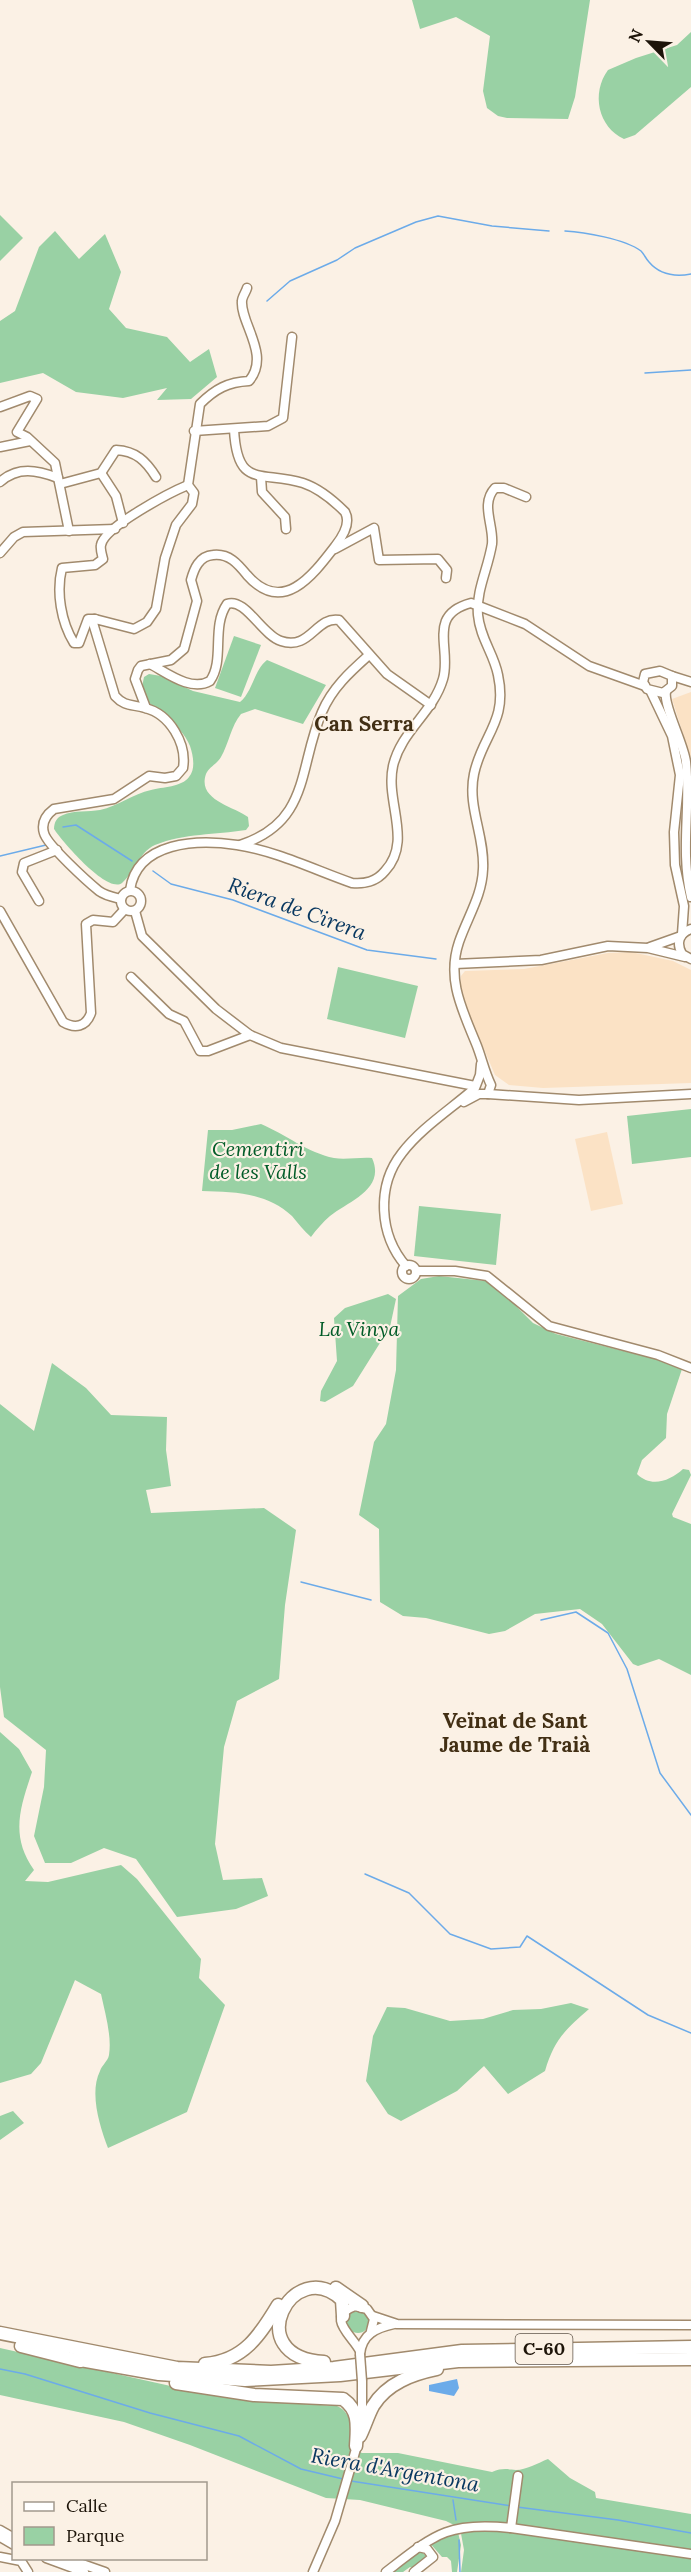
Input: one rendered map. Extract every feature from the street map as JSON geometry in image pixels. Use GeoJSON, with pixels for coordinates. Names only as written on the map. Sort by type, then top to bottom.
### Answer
{"type":"FeatureCollection","features":[{"type":"Feature","properties":{"kind":"highway"},"geometry":{"type":"LineString","coordinates":[[177,2367],[214,2364],[243,2352],[262,2332],[279,2304],[303,2286],[316,2283],[336,2288],[362,2306]]}},
{"type":"Feature","properties":{"kind":"highway"},"geometry":{"type":"LineString","coordinates":[[343,2316],[342,2300],[336,2294],[315,2288],[303,2290],[284,2305],[279,2317],[280,2337],[292,2353],[312,2361],[397,2358]]}},
{"type":"Feature","properties":{"kind":"highway","name":"C-60"},"geometry":{"type":"LineString","coordinates":[[0,2333],[177,2367],[271,2372],[334,2368],[397,2358],[488,2349],[691,2347]]}},
{"type":"Feature","properties":{"kind":"highway","name":"C-60"},"geometry":{"type":"LineString","coordinates":[[0,2341],[75,2359],[159,2374],[230,2380],[304,2378],[430,2363],[479,2360],[691,2358]]}},
{"type":"Feature","properties":{"kind":"highway"},"geometry":{"type":"LineString","coordinates":[[75,2359],[108,2370],[239,2394],[339,2398],[351,2405],[356,2415],[357,2445]]}},
{"type":"Feature","properties":{"kind":"highway"},"geometry":{"type":"LineString","coordinates":[[357,2445],[374,2404],[391,2386],[414,2375],[479,2360]]}},
{"type":"Feature","properties":{"kind":"street"},"geometry":{"type":"LineString","coordinates":[[188,485],[193,464],[195,431],[200,404],[220,387],[235,382],[249,381],[252,377],[256,353],[242,301],[247,288]]}},
{"type":"Feature","properties":{"kind":"street"},"geometry":{"type":"LineString","coordinates":[[195,431],[268,426],[283,418],[292,337]]}},
{"type":"Feature","properties":{"kind":"street"},"geometry":{"type":"LineString","coordinates":[[0,407],[30,396],[37,399],[36,405],[17,432],[55,463],[69,531]]}},
{"type":"Feature","properties":{"kind":"street"},"geometry":{"type":"LineString","coordinates":[[146,708],[135,679],[141,666],[171,660],[187,644],[197,601],[191,580],[195,567],[204,558],[224,556],[235,561],[261,587],[269,591],[285,591],[305,582],[332,551],[346,528],[348,517],[345,512],[306,484],[261,477],[239,463],[234,429]]}},
{"type":"Feature","properties":{"kind":"street"},"geometry":{"type":"LineString","coordinates":[[0,447],[30,441]]}},
{"type":"Feature","properties":{"kind":"street"},"geometry":{"type":"LineString","coordinates":[[0,482],[8,475],[23,470],[40,471],[59,481],[101,473],[116,450],[126,450],[141,457],[156,477]]}},
{"type":"Feature","properties":{"kind":"street"},"geometry":{"type":"LineString","coordinates":[[101,473],[116,496],[119,526]]}},
{"type":"Feature","properties":{"kind":"street"},"geometry":{"type":"LineString","coordinates":[[261,477],[262,492],[285,517],[286,529]]}},
{"type":"Feature","properties":{"kind":"street"},"geometry":{"type":"LineString","coordinates":[[188,485],[194,493],[192,504],[176,525],[165,558],[156,609],[147,622],[134,629],[88,619],[79,643],[74,643],[61,608],[62,568],[94,565],[103,559],[101,545],[119,526],[146,505],[188,485]]}},
{"type":"Feature","properties":{"kind":"street"},"geometry":{"type":"LineString","coordinates":[[482,1087],[481,1057],[458,1000],[455,964],[460,940],[476,906],[482,878],[483,851],[473,811],[473,780],[478,759],[495,727],[501,702],[499,676],[480,628],[478,605],[480,585],[492,543],[488,502],[490,493],[495,488],[504,488],[526,497]]}},
{"type":"Feature","properties":{"kind":"street"},"geometry":{"type":"LineString","coordinates":[[0,553],[14,537],[23,532],[69,531],[119,526]]}},
{"type":"Feature","properties":{"kind":"street"},"geometry":{"type":"LineString","coordinates":[[332,551],[374,528],[379,560],[438,559],[447,570],[446,578]]}},
{"type":"Feature","properties":{"kind":"street"},"geometry":{"type":"LineString","coordinates":[[150,664],[189,684],[201,685],[210,681],[215,670],[220,618],[227,604],[233,602],[241,605],[269,636],[286,643],[305,640],[327,622],[339,620],[369,656],[393,679],[431,705]]}},
{"type":"Feature","properties":{"kind":"street"},"geometry":{"type":"LineString","coordinates":[[121,899],[124,893],[130,890],[139,867],[157,852],[190,844],[239,845],[352,883],[367,883],[379,877],[392,861],[399,842],[391,789],[395,758],[409,729],[431,705],[441,684],[445,668],[442,638],[444,626],[459,607],[471,603],[525,624],[589,666],[623,677],[648,689],[669,689],[691,682]]}},
{"type":"Feature","properties":{"kind":"street"},"geometry":{"type":"LineString","coordinates":[[95,619],[96,639],[115,696],[122,704],[146,708],[170,724],[179,738],[185,759],[183,768],[174,776],[149,776],[114,799],[54,809],[47,814],[44,835],[99,891],[121,899],[125,909]]}},
{"type":"Feature","properties":{"kind":"street"},"geometry":{"type":"LineString","coordinates":[[239,845],[270,830],[291,809],[300,792],[319,720],[326,704],[342,680],[369,656]]}},
{"type":"Feature","properties":{"kind":"street"},"geometry":{"type":"LineString","coordinates":[[623,677],[660,671],[691,682]]}},
{"type":"Feature","properties":{"kind":"street"},"geometry":{"type":"LineString","coordinates":[[645,674],[648,689],[672,736],[680,775],[674,832],[675,865],[684,906],[679,949],[689,959]]}},
{"type":"Feature","properties":{"kind":"street"},"geometry":{"type":"LineString","coordinates":[[672,676],[666,704],[680,735],[689,778],[685,853],[691,897]]}},
{"type":"Feature","properties":{"kind":"street"},"geometry":{"type":"LineString","coordinates":[[39,901],[22,873],[24,863],[57,850]]}},
{"type":"Feature","properties":{"kind":"street"},"geometry":{"type":"LineString","coordinates":[[125,909],[135,911],[140,908],[142,899],[138,893],[130,890]]}},
{"type":"Feature","properties":{"kind":"street"},"geometry":{"type":"LineString","coordinates":[[0,912],[63,1022],[70,1026],[81,1026],[88,1021],[91,1013],[86,924],[93,920],[113,922],[125,909]]}},
{"type":"Feature","properties":{"kind":"street"},"geometry":{"type":"LineString","coordinates":[[135,911],[142,936],[216,1009],[250,1035],[281,1048],[514,1092],[565,1095],[691,1089]]}},
{"type":"Feature","properties":{"kind":"street"},"geometry":{"type":"LineString","coordinates":[[648,948],[691,929]]}},
{"type":"Feature","properties":{"kind":"street"},"geometry":{"type":"LineString","coordinates":[[455,964],[532,961],[608,946],[648,948],[689,959]]}},
{"type":"Feature","properties":{"kind":"street"},"geometry":{"type":"LineString","coordinates":[[131,977],[169,1014],[188,1026],[200,1052],[250,1035]]}},
{"type":"Feature","properties":{"kind":"street"},"geometry":{"type":"LineString","coordinates":[[427,1077],[459,1092],[448,1111]]}},
{"type":"Feature","properties":{"kind":"street"},"geometry":{"type":"LineString","coordinates":[[691,1094],[566,1100],[482,1087],[448,1111],[401,1154],[385,1192],[386,1228],[395,1250],[406,1266],[402,1272],[405,1278],[413,1278],[416,1271],[455,1271],[487,1276],[549,1326],[658,1355],[691,1368]]}},
{"type":"Feature","properties":{"kind":"street"},"geometry":{"type":"LineString","coordinates":[[314,2570],[341,2501],[357,2445],[362,2381],[360,2352],[343,2329],[343,2316],[351,2308],[362,2306],[373,2316],[397,2324],[691,2325]]}},
{"type":"Feature","properties":{"kind":"street"},"geometry":{"type":"LineString","coordinates":[[360,2352],[369,2334],[373,2316]]}},
{"type":"Feature","properties":{"kind":"street"},"geometry":{"type":"LineString","coordinates":[[350,2337],[358,2339],[397,2324]]}},
{"type":"Feature","properties":{"kind":"street"},"geometry":{"type":"LineString","coordinates":[[512,2525],[518,2479]]}},
{"type":"Feature","properties":{"kind":"street"},"geometry":{"type":"LineString","coordinates":[[386,2572],[428,2540],[462,2526],[512,2525],[691,2554]]}},
{"type":"Feature","properties":{"kind":"street"},"geometry":{"type":"LineString","coordinates":[[414,2572],[433,2557],[427,2549],[418,2547]]}},
{"type":"Feature","properties":{"kind":"street"},"geometry":{"type":"LineString","coordinates":[[49,2560],[84,2572]]}},
{"type":"Feature","properties":{"kind":"street"},"geometry":{"type":"LineString","coordinates":[[68,2560],[105,2572]]}},
{"type":"Feature","properties":{"kind":"shaded area"},"geometry":{"type":"Polygon","coordinates":[[[691,692],[691,759],[672,699],[691,692]]]}},
{"type":"Feature","properties":{"kind":"shaded area"},"geometry":{"type":"Polygon","coordinates":[[[631,952],[673,961],[691,970],[691,1083],[543,1088],[509,1085],[495,1075],[464,1002],[460,984],[461,976],[465,971],[524,969],[608,953],[631,952]]]}},
{"type":"Feature","properties":{"kind":"shaded area"},"geometry":{"type":"Polygon","coordinates":[[[607,1132],[623,1204],[591,1211],[575,1139],[607,1132]]]}},
{"type":"Feature","properties":{"kind":"green space"},"geometry":{"type":"Polygon","coordinates":[[[412,0],[590,0],[575,97],[568,119],[507,118],[498,116],[487,108],[483,91],[490,36],[456,17],[420,29],[412,0]]]}},
{"type":"Feature","properties":{"kind":"green space"},"geometry":{"type":"Polygon","coordinates":[[[691,32],[691,87],[635,135],[624,139],[615,134],[603,118],[600,109],[600,89],[608,70],[677,45],[691,32]]]}},
{"type":"Feature","properties":{"kind":"green space"},"geometry":{"type":"Polygon","coordinates":[[[0,215],[23,238],[0,261],[0,215]]]}},
{"type":"Feature","properties":{"kind":"green space"},"geometry":{"type":"Polygon","coordinates":[[[55,231],[79,259],[105,234],[121,272],[109,309],[126,328],[167,337],[190,362],[209,349],[217,377],[191,399],[157,400],[167,388],[123,398],[76,392],[43,373],[0,383],[0,321],[15,311],[39,247],[55,231]]]}},
{"type":"Feature","properties":{"kind":"green space"},"geometry":{"type":"Polygon","coordinates":[[[234,636],[261,645],[241,697],[215,688],[234,636]]]}},
{"type":"Feature","properties":{"kind":"green space"},"geometry":{"type":"Polygon","coordinates":[[[267,660],[326,685],[303,724],[255,709],[241,714],[221,757],[207,772],[205,783],[211,796],[248,817],[249,826],[246,830],[189,836],[155,845],[144,853],[122,883],[115,884],[106,881],[85,865],[54,829],[58,818],[71,812],[107,808],[144,792],[177,785],[186,780],[193,770],[192,754],[186,738],[174,724],[152,706],[141,692],[144,677],[149,674],[161,676],[193,691],[240,702],[248,692],[259,669],[267,660]]]}},
{"type":"Feature","properties":{"kind":"green space"},"geometry":{"type":"Polygon","coordinates":[[[338,967],[418,986],[405,1038],[327,1019],[338,967]]]}},
{"type":"Feature","properties":{"kind":"green space"},"geometry":{"type":"Polygon","coordinates":[[[691,1109],[691,1157],[632,1164],[627,1116],[691,1109]]]}},
{"type":"Feature","properties":{"kind":"green space","name":"Cementiri de les Valls"},"geometry":{"type":"Polygon","coordinates":[[[261,1124],[324,1156],[338,1159],[372,1158],[375,1169],[370,1186],[330,1216],[311,1237],[292,1216],[271,1202],[238,1193],[202,1191],[208,1130],[232,1130],[261,1124]]]}},
{"type":"Feature","properties":{"kind":"green space"},"geometry":{"type":"Polygon","coordinates":[[[419,1206],[501,1214],[496,1265],[414,1256],[419,1206]]]}},
{"type":"Feature","properties":{"kind":"green space"},"geometry":{"type":"Polygon","coordinates":[[[439,1276],[486,1281],[499,1289],[533,1323],[556,1334],[683,1366],[667,1414],[666,1438],[642,1460],[637,1474],[654,1482],[666,1480],[683,1469],[689,1470],[691,1475],[672,1514],[673,1517],[691,1524],[691,1675],[659,1659],[638,1666],[633,1664],[602,1624],[580,1609],[535,1614],[505,1631],[489,1634],[426,1618],[403,1616],[380,1602],[379,1529],[359,1515],[374,1442],[386,1424],[396,1370],[398,1296],[421,1279],[439,1276]]]}},
{"type":"Feature","properties":{"kind":"green space","name":"La Vinya"},"geometry":{"type":"Polygon","coordinates":[[[388,1294],[396,1299],[390,1327],[353,1386],[325,1402],[320,1401],[321,1391],[337,1361],[334,1318],[345,1308],[388,1294]]]}},
{"type":"Feature","properties":{"kind":"green space"},"geometry":{"type":"Polygon","coordinates":[[[52,1363],[86,1388],[111,1415],[167,1417],[166,1450],[171,1486],[146,1490],[151,1513],[264,1508],[296,1530],[285,1605],[279,1679],[237,1701],[224,1747],[215,1844],[223,1880],[262,1878],[268,1896],[236,1909],[177,1917],[136,1859],[104,1848],[71,1863],[45,1863],[34,1836],[44,1787],[46,1750],[4,1717],[0,1687],[0,1404],[34,1431],[52,1363]]]}},
{"type":"Feature","properties":{"kind":"green space"},"geometry":{"type":"Polygon","coordinates":[[[0,1732],[19,1749],[32,1772],[21,1810],[20,1822],[22,1845],[34,1870],[25,1881],[48,1882],[121,1865],[137,1879],[201,1959],[199,1978],[225,2005],[187,2112],[108,2148],[99,2120],[95,2089],[110,2048],[108,2024],[101,1994],[75,1980],[41,2063],[31,2074],[0,2083],[0,1732]]]}},
{"type":"Feature","properties":{"kind":"green space"},"geometry":{"type":"Polygon","coordinates":[[[571,2003],[589,2009],[561,2036],[552,2051],[545,2071],[508,2094],[484,2066],[457,2091],[401,2121],[388,2114],[366,2081],[373,2036],[387,2007],[405,2008],[450,2021],[483,2019],[513,2010],[541,2009],[571,2003]]]}},
{"type":"Feature","properties":{"kind":"green space"},"geometry":{"type":"Polygon","coordinates":[[[13,2111],[24,2123],[0,2140],[0,2116],[13,2111]]]}},
{"type":"Feature","properties":{"kind":"green space"},"geometry":{"type":"Polygon","coordinates":[[[358,2311],[366,2314],[369,2322],[366,2330],[358,2333],[350,2330],[347,2322],[350,2314],[358,2311]]]}},
{"type":"Feature","properties":{"kind":"green space"},"geometry":{"type":"Polygon","coordinates":[[[0,2348],[202,2393],[254,2401],[337,2406],[349,2418],[351,2447],[362,2453],[398,2453],[492,2472],[501,2469],[524,2469],[548,2459],[570,2478],[595,2492],[596,2498],[691,2514],[691,2572],[461,2572],[464,2550],[460,2528],[446,2521],[360,2500],[326,2498],[124,2422],[0,2395],[0,2348]]]}},
{"type":"Feature","properties":{"kind":"green space"},"geometry":{"type":"Polygon","coordinates":[[[457,2528],[461,2545],[457,2572],[452,2572],[451,2561],[447,2557],[442,2557],[428,2541],[457,2528]]]}},
{"type":"Feature","properties":{"kind":"green space"},"geometry":{"type":"Polygon","coordinates":[[[419,2549],[426,2556],[413,2568],[410,2567],[403,2572],[389,2572],[419,2549]]]}},
{"type":"Feature","properties":{"kind":"water"},"geometry":{"type":"Polygon","coordinates":[[[457,2379],[459,2388],[454,2396],[429,2391],[429,2385],[457,2379]]]}},
{"type":"Feature","properties":{"kind":"waterway"},"geometry":{"type":"LineString","coordinates":[[267,301],[290,281],[337,260],[355,248],[416,222],[438,216],[492,226],[549,231]]}},
{"type":"Feature","properties":{"kind":"waterway"},"geometry":{"type":"LineString","coordinates":[[565,231],[625,243],[641,251],[658,270],[674,275],[691,274]]}},
{"type":"Feature","properties":{"kind":"waterway"},"geometry":{"type":"LineString","coordinates":[[645,373],[691,370]]}},
{"type":"Feature","properties":{"kind":"waterway","name":"Riera de Cirera"},"geometry":{"type":"LineString","coordinates":[[63,827],[76,825],[132,861]]}},
{"type":"Feature","properties":{"kind":"waterway","name":"Riera de Cirera"},"geometry":{"type":"LineString","coordinates":[[0,856],[46,845]]}},
{"type":"Feature","properties":{"kind":"waterway","name":"Riera de Cirera"},"geometry":{"type":"LineString","coordinates":[[153,871],[171,884],[233,900],[367,950],[436,959]]}},
{"type":"Feature","properties":{"kind":"waterway"},"geometry":{"type":"LineString","coordinates":[[301,1582],[371,1600]]}},
{"type":"Feature","properties":{"kind":"waterway"},"geometry":{"type":"LineString","coordinates":[[541,1620],[576,1612],[608,1633],[627,1669],[660,1773],[691,1815]]}},
{"type":"Feature","properties":{"kind":"waterway"},"geometry":{"type":"LineString","coordinates":[[365,1874],[409,1893],[450,1934],[491,1949],[520,1947],[527,1936],[648,2015],[691,2033]]}},
{"type":"Feature","properties":{"kind":"waterway","name":"Riera d'Argentona"},"geometry":{"type":"LineString","coordinates":[[0,2369],[25,2374],[150,2413],[239,2436],[301,2469],[343,2479]]}},
{"type":"Feature","properties":{"kind":"waterway","name":"Riera d'Argentona"},"geometry":{"type":"LineString","coordinates":[[351,2481],[512,2506]]}},
{"type":"Feature","properties":{"kind":"waterway"},"geometry":{"type":"LineString","coordinates":[[453,2500],[456,2520]]}},
{"type":"Feature","properties":{"kind":"waterway","name":"Riera d'Argentona"},"geometry":{"type":"LineString","coordinates":[[517,2507],[618,2520],[691,2533]]}},
{"type":"Feature","properties":{"kind":"waterway"},"geometry":{"type":"LineString","coordinates":[[459,2540],[460,2572]]}},
{"type":"Feature","properties":{"kind":"district","name":"Can Serra"},"geometry":{"type":"Point","coordinates":[364,724]}},
{"type":"Feature","properties":{"kind":"district","name":"Veïnat de Sant Jaume de Traià"},"geometry":{"type":"Point","coordinates":[515,1733]}}]}
